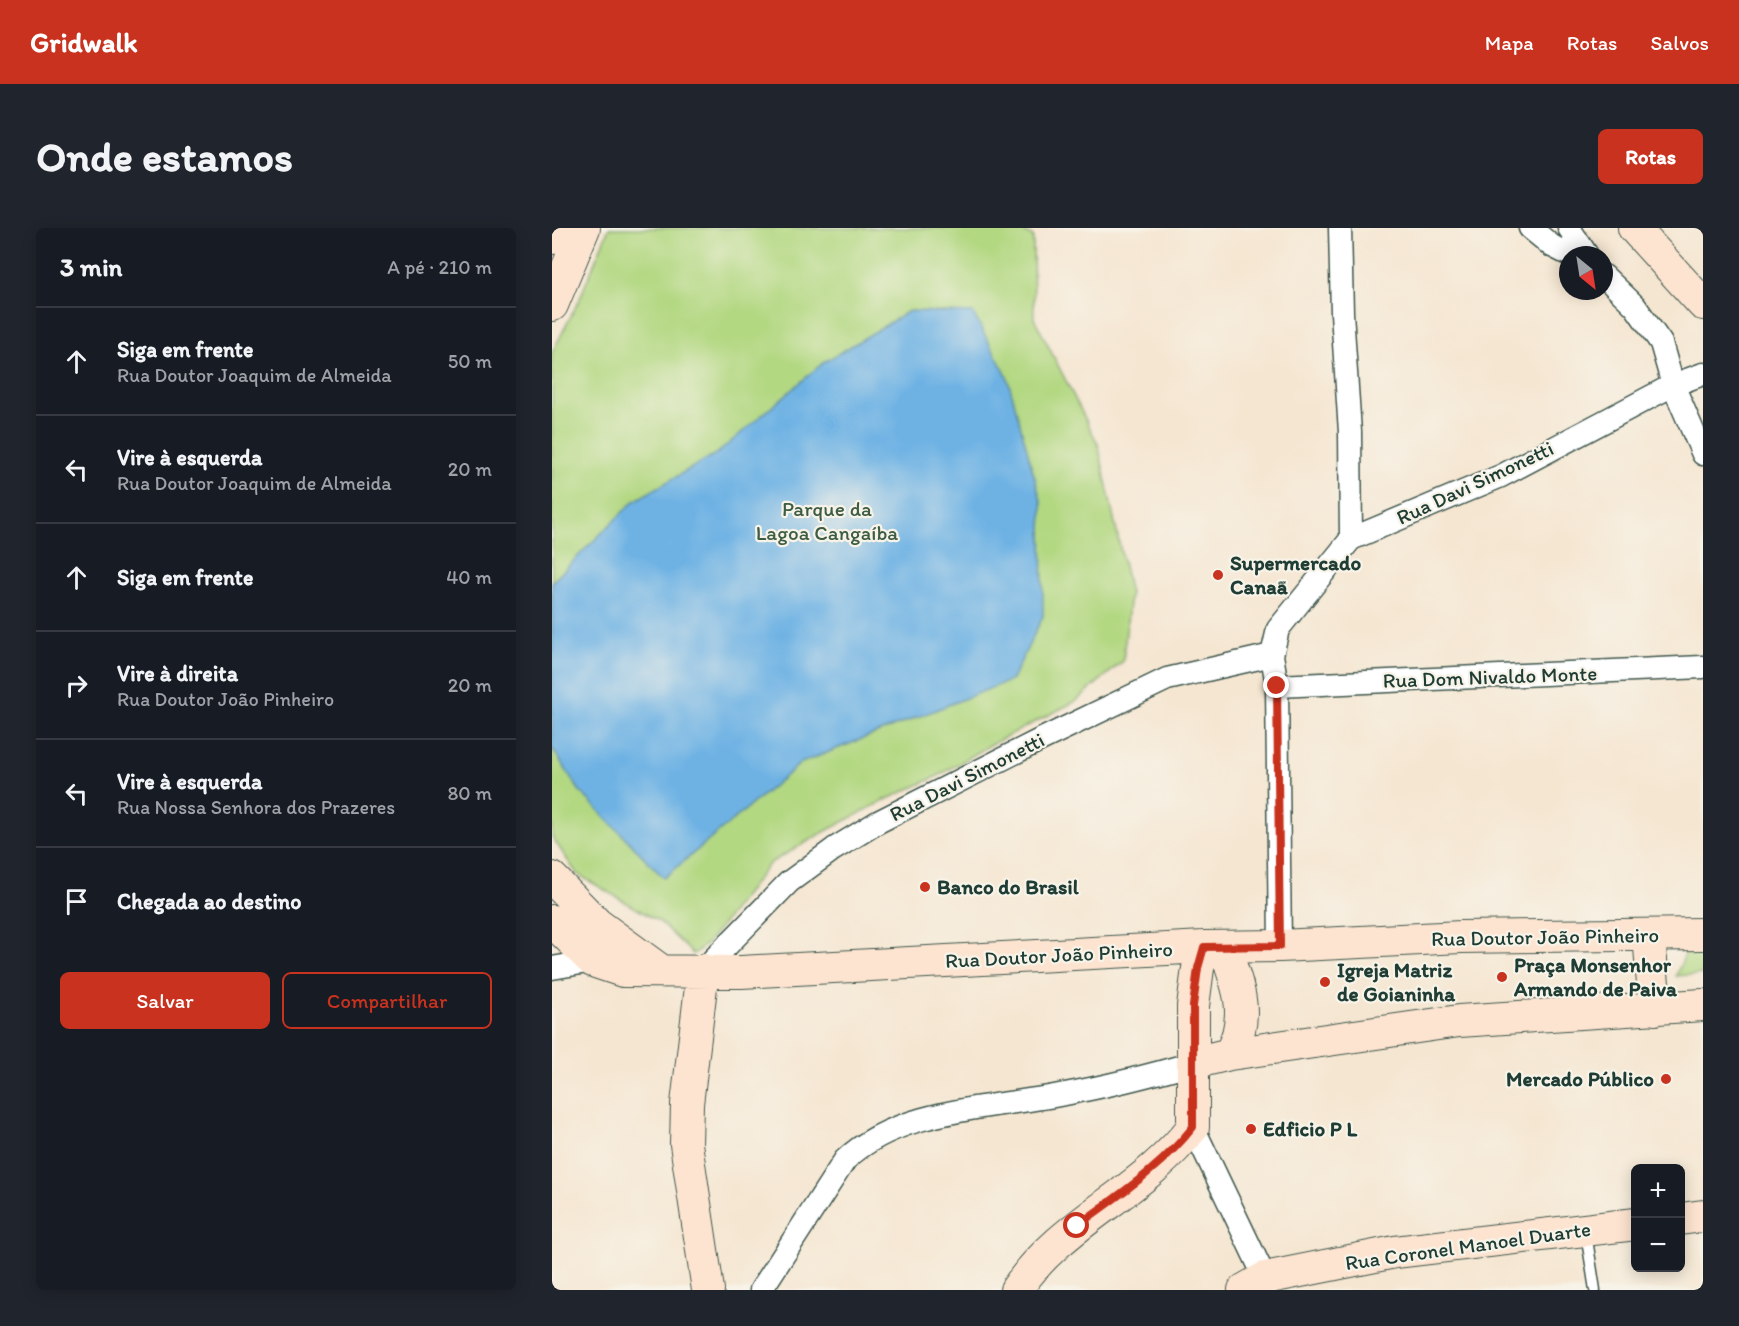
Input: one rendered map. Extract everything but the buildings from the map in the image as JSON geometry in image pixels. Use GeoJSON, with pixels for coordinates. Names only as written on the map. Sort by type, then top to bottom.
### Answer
{"type":"FeatureCollection","features":[{"type":"Feature","properties":{"kind":"street"},"geometry":{"type":"LineString","coordinates":[[552,238],[556,228]]}},
{"type":"Feature","properties":{"kind":"street"},"geometry":{"type":"LineString","coordinates":[[552,304],[584,228]]}},
{"type":"Feature","properties":{"kind":"street"},"geometry":{"type":"LineString","coordinates":[[1340,228],[1342,313],[1350,432],[1351,539]]}},
{"type":"Feature","properties":{"kind":"street"},"geometry":{"type":"LineString","coordinates":[[1530,228],[1559,250]]}},
{"type":"Feature","properties":{"kind":"street"},"geometry":{"type":"LineString","coordinates":[[1569,228],[1581,246]]}},
{"type":"Feature","properties":{"kind":"street"},"geometry":{"type":"LineString","coordinates":[[1634,228],[1703,304]]}},
{"type":"Feature","properties":{"kind":"street"},"geometry":{"type":"LineString","coordinates":[[1613,285],[1635,306],[1661,343],[1673,385],[1703,454]]}},
{"type":"Feature","properties":{"kind":"street","name":"Rua Davi Simonetti"},"geometry":{"type":"LineString","coordinates":[[703,970],[789,882],[834,849],[878,822],[1036,742],[1167,680],[1272,655],[1278,629],[1351,539],[1501,476],[1673,385],[1703,374]]}},
{"type":"Feature","properties":{"kind":"street"},"geometry":{"type":"LineString","coordinates":[[1272,655],[1277,686],[1280,946]]}},
{"type":"Feature","properties":{"kind":"street","name":"Rua Dom Nivaldo Monte"},"geometry":{"type":"LineString","coordinates":[[1277,686],[1703,667]]}},
{"type":"Feature","properties":{"kind":"street"},"geometry":{"type":"LineString","coordinates":[[552,878],[597,924],[660,970]]}},
{"type":"Feature","properties":{"kind":"street"},"geometry":{"type":"LineString","coordinates":[[552,921],[593,961]]}},
{"type":"Feature","properties":{"kind":"street","name":"Rua Doutor João Pinheiro"},"geometry":{"type":"LineString","coordinates":[[593,961],[623,971],[741,972],[1214,947],[1461,937],[1703,934]]}},
{"type":"Feature","properties":{"kind":"street"},"geometry":{"type":"LineString","coordinates":[[1649,935],[1655,1009]]}},
{"type":"Feature","properties":{"kind":"street"},"geometry":{"type":"LineString","coordinates":[[1230,1054],[1239,1039],[1243,1015],[1240,993],[1214,947],[1198,968],[1193,1006],[1193,1127],[1258,1286]]}},
{"type":"Feature","properties":{"kind":"street"},"geometry":{"type":"LineString","coordinates":[[552,968],[593,961]]}},
{"type":"Feature","properties":{"kind":"street"},"geometry":{"type":"LineString","coordinates":[[703,970],[687,1104],[686,1144],[708,1290]]}},
{"type":"Feature","properties":{"kind":"street"},"geometry":{"type":"LineString","coordinates":[[761,1290],[845,1160],[859,1146],[893,1129],[946,1114],[1096,1088],[1230,1054],[1459,1021],[1703,1005]]}},
{"type":"Feature","properties":{"kind":"street"},"geometry":{"type":"LineString","coordinates":[[1016,1290],[1051,1248],[1155,1166],[1184,1139],[1193,1127]]}},
{"type":"Feature","properties":{"kind":"street"},"geometry":{"type":"LineString","coordinates":[[1685,1218],[1703,1216]]}},
{"type":"Feature","properties":{"kind":"street","name":"Rua Coronel Manoel Duarte"},"geometry":{"type":"LineString","coordinates":[[1258,1286],[1395,1252],[1631,1224]]}},
{"type":"Feature","properties":{"kind":"lane"},"geometry":{"type":"LineString","coordinates":[[1585,1229],[1595,1290]]}},
{"type":"Feature","properties":{"kind":"green space","name":"Parque da Lagoa Cangaíba"},"geometry":{"type":"Polygon","coordinates":[[[609,228],[1018,228],[1033,237],[1034,318],[1098,444],[1130,594],[1123,661],[1076,701],[992,744],[938,776],[883,801],[824,832],[770,863],[707,944],[693,954],[660,922],[577,874],[552,837],[552,353],[580,298],[609,228]]]}},
{"type":"Feature","properties":{"kind":"green space"},"geometry":{"type":"Polygon","coordinates":[[[1703,951],[1703,974],[1676,976],[1686,952],[1703,951]]]}},
{"type":"Feature","properties":{"kind":"water"},"geometry":{"type":"Polygon","coordinates":[[[909,311],[973,313],[1007,376],[1042,504],[1043,616],[1012,680],[801,763],[664,878],[579,790],[552,748],[552,582],[634,501],[719,452],[824,362],[909,311]]]}},
{"type":"Feature","properties":{"kind":"place","name":"Supermercado Canaã"},"geometry":{"type":"Point","coordinates":[1218,575]}},
{"type":"Feature","properties":{"kind":"place","name":"Banco do Brasil"},"geometry":{"type":"Point","coordinates":[925,887]}},
{"type":"Feature","properties":{"kind":"place","name":"Praça Monsenhor Armando de Paiva"},"geometry":{"type":"Point","coordinates":[1502,977]}},
{"type":"Feature","properties":{"kind":"place","name":"Igreja Matriz de Goianinha"},"geometry":{"type":"Point","coordinates":[1325,982]}},
{"type":"Feature","properties":{"kind":"place","name":"Mercado Público"},"geometry":{"type":"Point","coordinates":[1666,1079]}},
{"type":"Feature","properties":{"kind":"place","name":"Edficio P L"},"geometry":{"type":"Point","coordinates":[1251,1129]}},
{"type":"Feature","properties":{"kind":"route"},"geometry":{"type":"LineString","coordinates":[[1077,1226],[1155,1166],[1184,1139],[1193,1127],[1193,1006],[1198,968],[1204,947],[1280,946],[1277,686]]}}]}
